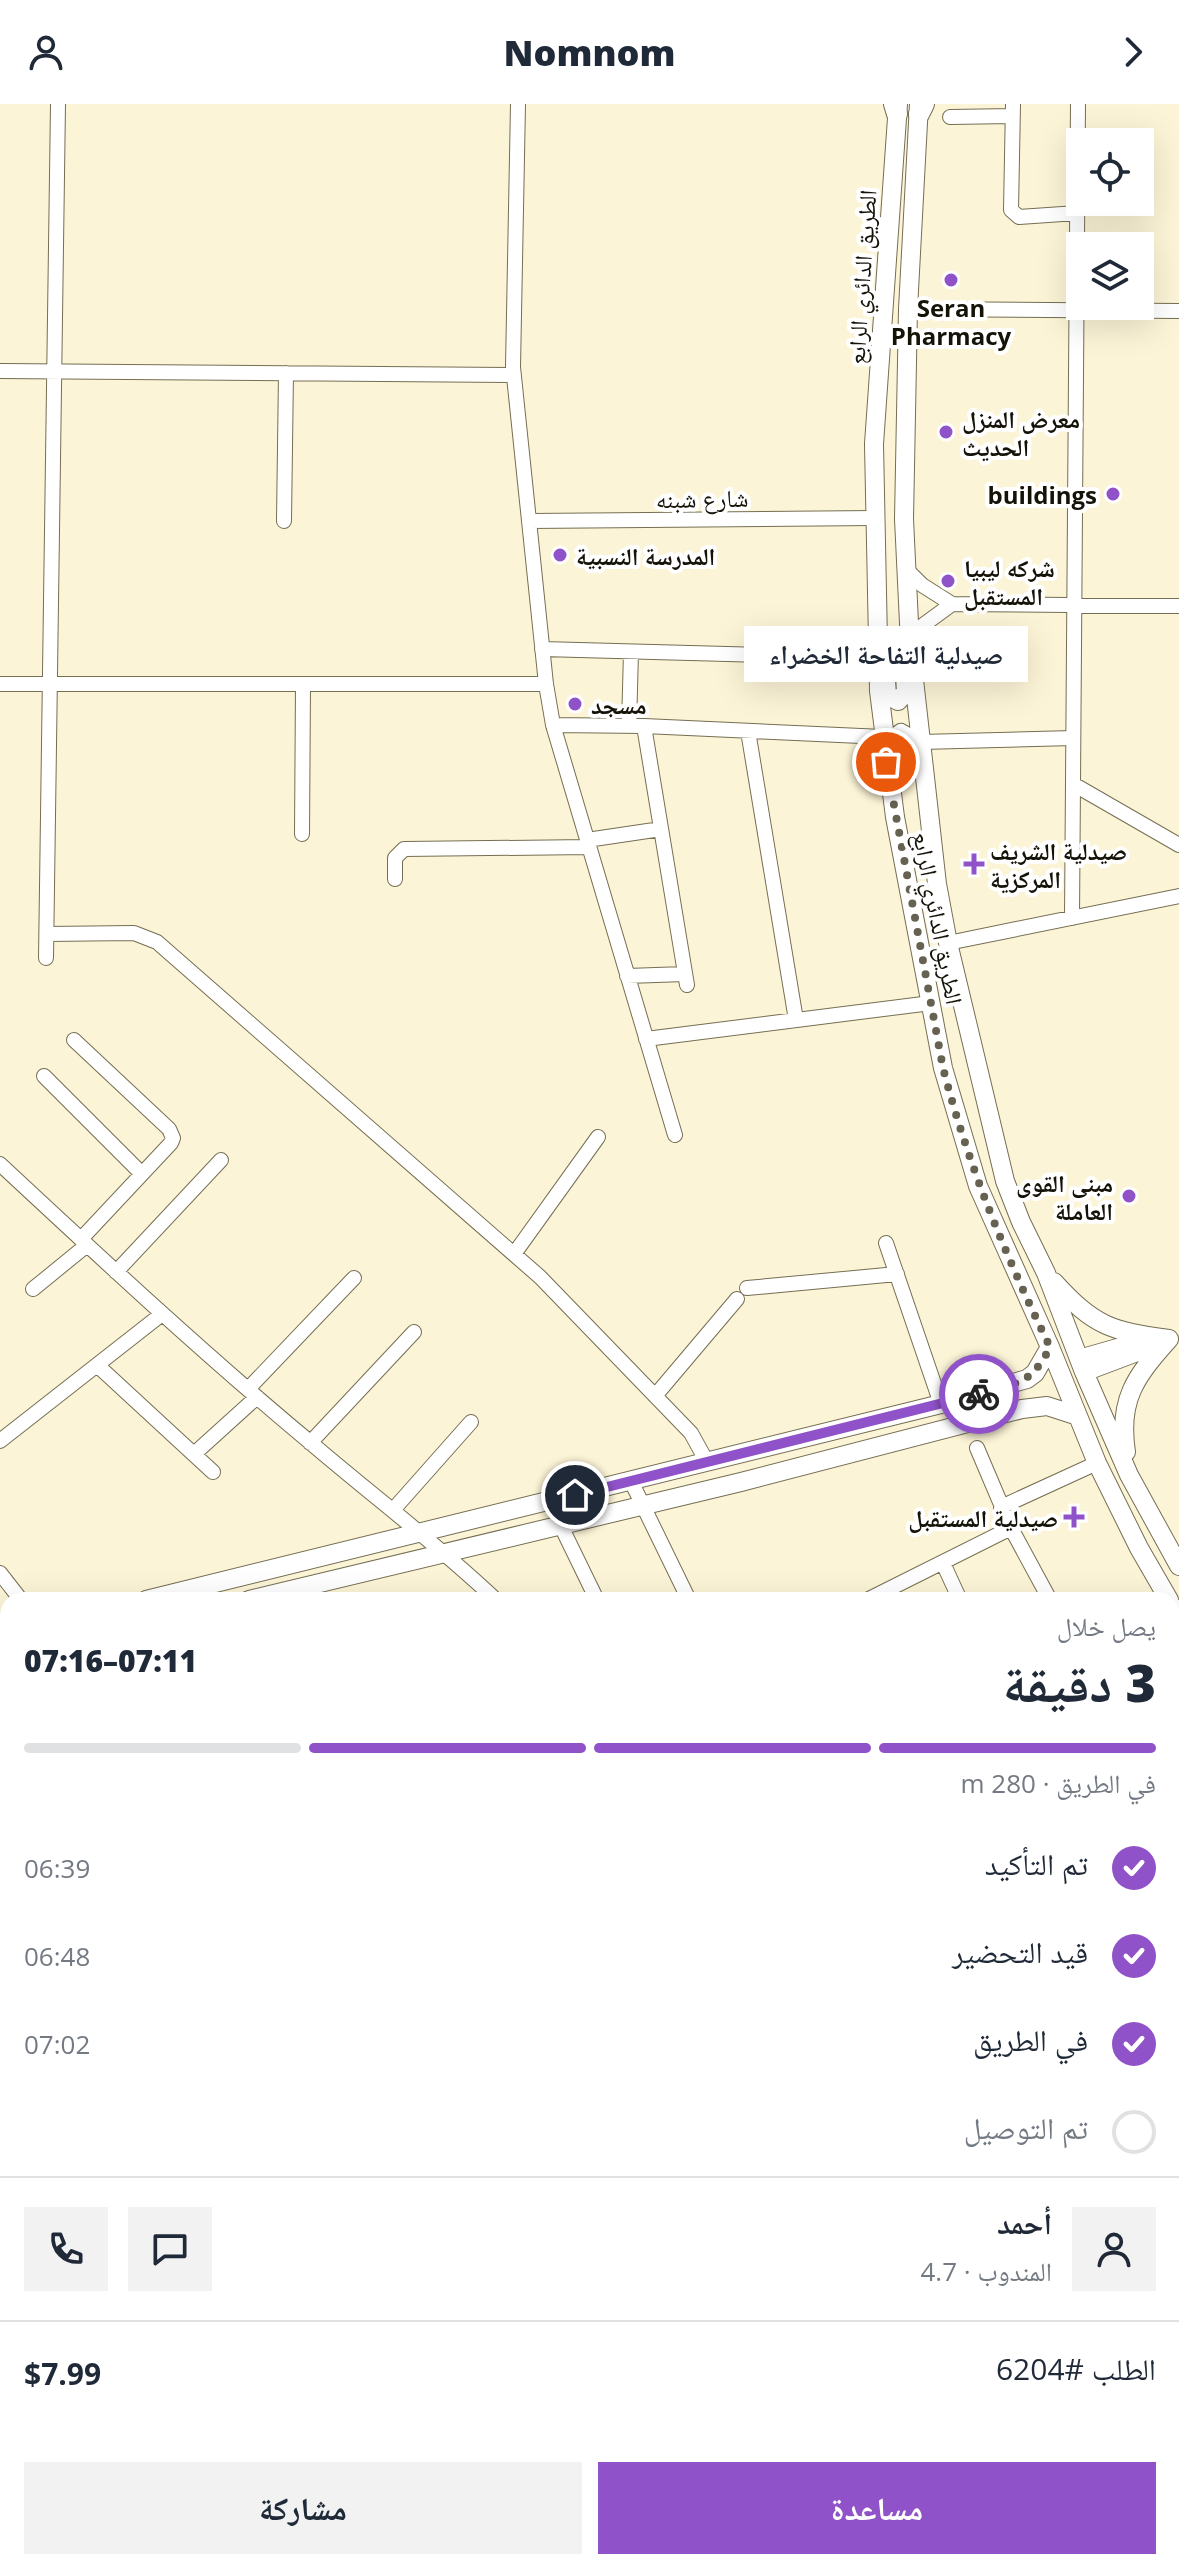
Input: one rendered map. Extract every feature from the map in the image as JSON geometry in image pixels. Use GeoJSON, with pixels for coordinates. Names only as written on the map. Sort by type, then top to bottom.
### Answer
{"type":"FeatureCollection","features":[{"type":"Feature","properties":{"kind":"main road","name":"الطريق الدائري الرابع"},"geometry":{"type":"LineString","coordinates":[[897,107],[875,429],[878,658],[883,737],[894,810],[943,1068],[971,1164],[1097,1463],[1164,1592]]}},
{"type":"Feature","properties":{"kind":"main road","name":"الطريق الدائري الرابع"},"geometry":{"type":"LineString","coordinates":[[921,107],[908,309],[905,568],[910,644],[934,862],[948,943],[1005,1181],[1129,1475],[1179,1566]]}},
{"type":"Feature","properties":{"kind":"main road"},"geometry":{"type":"LineString","coordinates":[[875,584],[885,608],[886,691],[893,701],[902,700],[906,692],[900,612],[907,596]]}},
{"type":"Feature","properties":{"kind":"main road"},"geometry":{"type":"LineString","coordinates":[[894,810],[899,794],[892,740],[901,733],[910,738],[918,827],[924,847],[934,862]]}},
{"type":"Feature","properties":{"kind":"main road"},"geometry":{"type":"LineString","coordinates":[[1046,1273],[1082,1312],[1100,1324],[1132,1334],[1174,1338]]}},
{"type":"Feature","properties":{"kind":"main road"},"geometry":{"type":"LineString","coordinates":[[1081,1365],[1174,1338]]}},
{"type":"Feature","properties":{"kind":"main road"},"geometry":{"type":"LineString","coordinates":[[1129,1475],[1123,1428],[1126,1403],[1135,1380],[1174,1338]]}},
{"type":"Feature","properties":{"kind":"main road"},"geometry":{"type":"LineString","coordinates":[[178,1592],[941,1404],[1027,1379],[1035,1373],[1050,1347]]}},
{"type":"Feature","properties":{"kind":"main road"},"geometry":{"type":"LineString","coordinates":[[282,1592],[741,1482],[1022,1409],[1047,1406],[1078,1416]]}},
{"type":"Feature","properties":{"kind":"street"},"geometry":{"type":"LineString","coordinates":[[46,958],[58,104]]}},
{"type":"Feature","properties":{"kind":"street"},"geometry":{"type":"LineString","coordinates":[[518,104],[513,375],[546,684],[553,725],[675,1135]]}},
{"type":"Feature","properties":{"kind":"street"},"geometry":{"type":"LineString","coordinates":[[1078,104],[1078,128]]}},
{"type":"Feature","properties":{"kind":"street"},"geometry":{"type":"LineString","coordinates":[[950,117],[1012,110],[1011,205],[1014,215],[1066,214]]}},
{"type":"Feature","properties":{"kind":"street"},"geometry":{"type":"LineString","coordinates":[[908,309],[1066,310]]}},
{"type":"Feature","properties":{"kind":"street"},"geometry":{"type":"LineString","coordinates":[[1154,311],[1179,311]]}},
{"type":"Feature","properties":{"kind":"street"},"geometry":{"type":"LineString","coordinates":[[1072,918],[1076,320]]}},
{"type":"Feature","properties":{"kind":"street"},"geometry":{"type":"LineString","coordinates":[[0,371],[513,375]]}},
{"type":"Feature","properties":{"kind":"street"},"geometry":{"type":"LineString","coordinates":[[284,521],[286,373]]}},
{"type":"Feature","properties":{"kind":"street","name":"شارع شبنه"},"geometry":{"type":"LineString","coordinates":[[529,521],[875,518]]}},
{"type":"Feature","properties":{"kind":"street"},"geometry":{"type":"LineString","coordinates":[[905,568],[922,585],[952,604],[1179,606]]}},
{"type":"Feature","properties":{"kind":"street"},"geometry":{"type":"LineString","coordinates":[[910,644],[922,626],[952,604]]}},
{"type":"Feature","properties":{"kind":"street"},"geometry":{"type":"LineString","coordinates":[[542,649],[878,658]]}},
{"type":"Feature","properties":{"kind":"street"},"geometry":{"type":"LineString","coordinates":[[627,976],[686,979],[661,829],[637,726],[631,652]]}},
{"type":"Feature","properties":{"kind":"street"},"geometry":{"type":"LineString","coordinates":[[0,684],[546,684]]}},
{"type":"Feature","properties":{"kind":"street"},"geometry":{"type":"LineString","coordinates":[[302,834],[303,685]]}},
{"type":"Feature","properties":{"kind":"street"},"geometry":{"type":"LineString","coordinates":[[553,725],[883,737]]}},
{"type":"Feature","properties":{"kind":"street"},"geometry":{"type":"LineString","coordinates":[[748,731],[796,1020]]}},
{"type":"Feature","properties":{"kind":"street"},"geometry":{"type":"LineString","coordinates":[[921,742],[1073,738]]}},
{"type":"Feature","properties":{"kind":"street"},"geometry":{"type":"LineString","coordinates":[[1073,784],[1179,845]]}},
{"type":"Feature","properties":{"kind":"street"},"geometry":{"type":"LineString","coordinates":[[395,879],[395,858],[404,849],[588,843],[661,829]]}},
{"type":"Feature","properties":{"kind":"street"},"geometry":{"type":"LineString","coordinates":[[948,943],[1179,896]]}},
{"type":"Feature","properties":{"kind":"street"},"geometry":{"type":"LineString","coordinates":[[47,934],[134,933],[157,942],[562,1299],[691,1433],[707,1462]]}},
{"type":"Feature","properties":{"kind":"street"},"geometry":{"type":"LineString","coordinates":[[646,1039],[931,1003]]}},
{"type":"Feature","properties":{"kind":"street"},"geometry":{"type":"LineString","coordinates":[[33,1289],[84,1242],[171,1143],[172,1133],[74,1040]]}},
{"type":"Feature","properties":{"kind":"street"},"geometry":{"type":"LineString","coordinates":[[44,1076],[142,1174]]}},
{"type":"Feature","properties":{"kind":"street"},"geometry":{"type":"LineString","coordinates":[[514,1254],[598,1137]]}},
{"type":"Feature","properties":{"kind":"street"},"geometry":{"type":"LineString","coordinates":[[116,1272],[221,1160]]}},
{"type":"Feature","properties":{"kind":"street"},"geometry":{"type":"LineString","coordinates":[[0,1164],[162,1314],[310,1443],[445,1552],[488,1592]]}},
{"type":"Feature","properties":{"kind":"street"},"geometry":{"type":"LineString","coordinates":[[886,1243],[941,1404]]}},
{"type":"Feature","properties":{"kind":"street"},"geometry":{"type":"LineString","coordinates":[[655,1396],[742,1294],[897,1274]]}},
{"type":"Feature","properties":{"kind":"street"},"geometry":{"type":"LineString","coordinates":[[194,1454],[253,1393],[354,1278]]}},
{"type":"Feature","properties":{"kind":"street"},"geometry":{"type":"LineString","coordinates":[[0,1441],[162,1314]]}},
{"type":"Feature","properties":{"kind":"street"},"geometry":{"type":"LineString","coordinates":[[310,1443],[414,1332]]}},
{"type":"Feature","properties":{"kind":"street"},"geometry":{"type":"LineString","coordinates":[[97,1365],[213,1472]]}},
{"type":"Feature","properties":{"kind":"street"},"geometry":{"type":"LineString","coordinates":[[393,1510],[471,1422]]}},
{"type":"Feature","properties":{"kind":"street"},"geometry":{"type":"LineString","coordinates":[[977,1448],[1011,1528],[1046,1592]]}},
{"type":"Feature","properties":{"kind":"street"},"geometry":{"type":"LineString","coordinates":[[1001,1507],[1097,1463]]}},
{"type":"Feature","properties":{"kind":"street"},"geometry":{"type":"LineString","coordinates":[[631,1481],[685,1592]]}},
{"type":"Feature","properties":{"kind":"street"},"geometry":{"type":"LineString","coordinates":[[560,1524],[593,1592]]}},
{"type":"Feature","properties":{"kind":"street"},"geometry":{"type":"LineString","coordinates":[[883,1592],[1011,1528]]}},
{"type":"Feature","properties":{"kind":"street"},"geometry":{"type":"LineString","coordinates":[[943,1563],[956,1592]]}},
{"type":"Feature","properties":{"kind":"street"},"geometry":{"type":"LineString","coordinates":[[0,1573],[15,1592]]}},
{"type":"Feature","properties":{"kind":"way so far"},"geometry":{"type":"LineString","coordinates":[[886,762],[943,1068],[954,1108],[978,1186],[1050,1347],[1042,1364],[1027,1379],[979,1394]]}},
{"type":"Feature","properties":{"kind":"place","name":"Seran Pharmacy"},"geometry":{"type":"Point","coordinates":[951,280]}},
{"type":"Feature","properties":{"kind":"place","name":"معرض المنزل الحديث"},"geometry":{"type":"Point","coordinates":[946,432]}},
{"type":"Feature","properties":{"kind":"place","name":"buildings"},"geometry":{"type":"Point","coordinates":[1113,494]}},
{"type":"Feature","properties":{"kind":"place","name":"المدرسة النسبية"},"geometry":{"type":"Point","coordinates":[560,555]}},
{"type":"Feature","properties":{"kind":"place","name":"شركه ليبيا المستقبل"},"geometry":{"type":"Point","coordinates":[948,581]}},
{"type":"Feature","properties":{"kind":"place","name":"مسجد"},"geometry":{"type":"Point","coordinates":[575,704]}},
{"type":"Feature","properties":{"kind":"place","name":"صيدلية التفاحة الخضراء"},"geometry":{"type":"Point","coordinates":[886,762]}},
{"type":"Feature","properties":{"kind":"place","name":"صيدلية الشريف المركزية"},"geometry":{"type":"Point","coordinates":[974,864]}},
{"type":"Feature","properties":{"kind":"place","name":"مبنى القوى العاملة"},"geometry":{"type":"Point","coordinates":[1129,1196]}},
{"type":"Feature","properties":{"kind":"place","name":"صيدلية المستقبل"},"geometry":{"type":"Point","coordinates":[1074,1517]}},
{"type":"Feature","properties":{"kind":"route"},"geometry":{"type":"LineString","coordinates":[[575,1495],[979,1394]]}}]}
